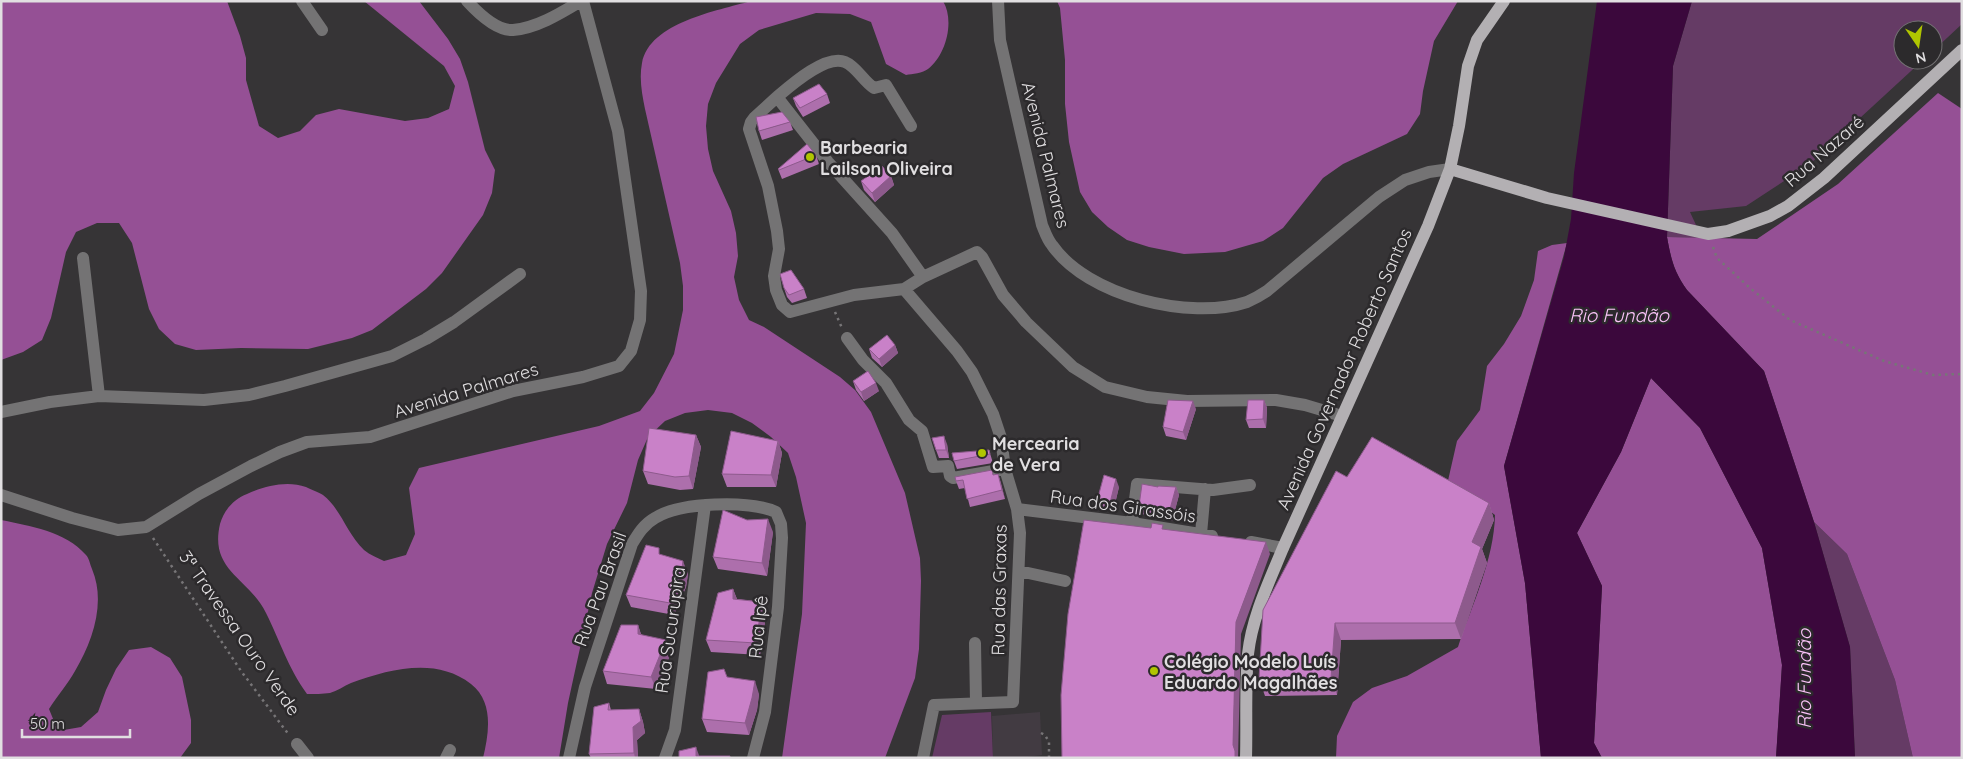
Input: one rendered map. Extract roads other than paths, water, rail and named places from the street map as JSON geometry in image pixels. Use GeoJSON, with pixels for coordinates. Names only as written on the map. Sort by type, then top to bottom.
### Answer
{"type":"FeatureCollection","features":[{"type":"Feature","properties":{"kind":"main road","name":"Avenida Governador Roberto Santos"},"geometry":{"type":"LineString","coordinates":[[1246,758],[1248,654],[1258,612],[1283,548],[1428,226],[1450,169],[1468,66],[1477,40],[1504,1]]}},
{"type":"Feature","properties":{"kind":"main road","name":"Rua Nazaré"},"geometry":{"type":"LineString","coordinates":[[1450,169],[1547,198],[1708,234],[1728,231],[1770,216],[1788,206],[1824,178],[1962,50]]}},
{"type":"Feature","properties":{"kind":"street"},"geometry":{"type":"LineString","coordinates":[[302,1],[322,30]]}},
{"type":"Feature","properties":{"kind":"street"},"geometry":{"type":"LineString","coordinates":[[467,1],[477,12],[499,27],[512,30],[551,18],[582,1]]}},
{"type":"Feature","properties":{"kind":"street","name":"Avenida Palmares"},"geometry":{"type":"LineString","coordinates":[[1,495],[72,518],[118,530],[146,527],[199,494],[250,466],[308,442],[370,437],[513,391],[619,366],[630,351],[640,320],[641,290],[618,131],[582,1]]}},
{"type":"Feature","properties":{"kind":"street","name":"Avenida Palmares"},"geometry":{"type":"LineString","coordinates":[[998,1],[1000,40],[1042,225],[1051,245],[1066,262],[1086,277],[1108,288],[1168,306],[1218,307],[1247,302],[1267,291],[1379,197],[1405,180],[1429,172],[1450,169]]}},
{"type":"Feature","properties":{"kind":"street"},"geometry":{"type":"LineString","coordinates":[[911,126],[886,85],[874,88],[845,62],[835,60],[825,63],[777,97],[750,122],[749,129],[768,186],[780,249],[774,276],[776,290],[782,305],[790,312],[854,295],[904,289],[923,277],[977,252],[982,257],[1003,295],[1026,322],[1073,367],[1104,387],[1147,396],[1187,401],[1276,400],[1305,405],[1342,416]]}},
{"type":"Feature","properties":{"kind":"street"},"geometry":{"type":"LineString","coordinates":[[777,97],[828,162],[892,233],[923,277]]}},
{"type":"Feature","properties":{"kind":"street"},"geometry":{"type":"LineString","coordinates":[[82,258],[98,396]]}},
{"type":"Feature","properties":{"kind":"street"},"geometry":{"type":"LineString","coordinates":[[1,412],[50,402],[98,396],[204,400],[249,395],[392,356],[454,322],[520,274]]}},
{"type":"Feature","properties":{"kind":"street","name":"Rua das Graxas"},"geometry":{"type":"LineString","coordinates":[[904,289],[957,351],[972,372],[994,414],[1001,438],[1005,468],[1017,509],[1020,545],[1012,702],[934,705],[923,758]]}},
{"type":"Feature","properties":{"kind":"street"},"geometry":{"type":"LineString","coordinates":[[847,338],[863,360],[886,383],[909,420],[922,432],[933,468],[948,466],[950,476],[953,478],[1005,468]]}},
{"type":"Feature","properties":{"kind":"street"},"geometry":{"type":"LineString","coordinates":[[1132,523],[1136,484],[1205,489],[1250,485]]}},
{"type":"Feature","properties":{"kind":"street"},"geometry":{"type":"LineString","coordinates":[[1200,534],[1205,489]]}},
{"type":"Feature","properties":{"kind":"street","name":"Rua Pau Brasil"},"geometry":{"type":"LineString","coordinates":[[569,758],[585,687],[632,544],[641,529],[655,517],[675,510],[705,505],[765,507]]}},
{"type":"Feature","properties":{"kind":"street","name":"Rua Sucurupira"},"geometry":{"type":"LineString","coordinates":[[665,758],[675,730],[705,505]]}},
{"type":"Feature","properties":{"kind":"street","name":"Rua Ipê"},"geometry":{"type":"LineString","coordinates":[[753,758],[766,712],[778,607],[782,538],[781,524],[776,512],[765,507]]}},
{"type":"Feature","properties":{"kind":"street","name":"Rua dos Girassóis"},"geometry":{"type":"LineString","coordinates":[[1017,509],[1132,523],[1283,548]]}},
{"type":"Feature","properties":{"kind":"street"},"geometry":{"type":"LineString","coordinates":[[1018,571],[1065,581]]}},
{"type":"Feature","properties":{"kind":"street"},"geometry":{"type":"LineString","coordinates":[[975,643],[976,702]]}},
{"type":"Feature","properties":{"kind":"street"},"geometry":{"type":"LineString","coordinates":[[297,744],[308,758]]}},
{"type":"Feature","properties":{"kind":"water","name":"Rio Fundão"},"geometry":{"type":"Polygon","coordinates":[[[1597,1],[1692,1],[1673,66],[1667,237],[1670,252],[1676,271],[1687,290],[1764,371],[1814,522],[1850,647],[1855,758],[1776,758],[1782,665],[1762,548],[1700,428],[1651,378],[1621,452],[1577,533],[1602,586],[1594,743],[1602,758],[1541,758],[1525,583],[1504,466],[1564,257],[1571,219],[1574,173],[1597,1]]]}},
{"type":"Feature","properties":{"kind":"place","name":"Barbearia Lailson Oliveira"},"geometry":{"type":"Point","coordinates":[810,157]}},
{"type":"Feature","properties":{"kind":"place","name":"Mercearia de Vera"},"geometry":{"type":"Point","coordinates":[982,453]}},
{"type":"Feature","properties":{"kind":"place","name":"Colégio Modelo Luís Eduardo Magalhães"},"geometry":{"type":"Point","coordinates":[1154,671]}}]}
